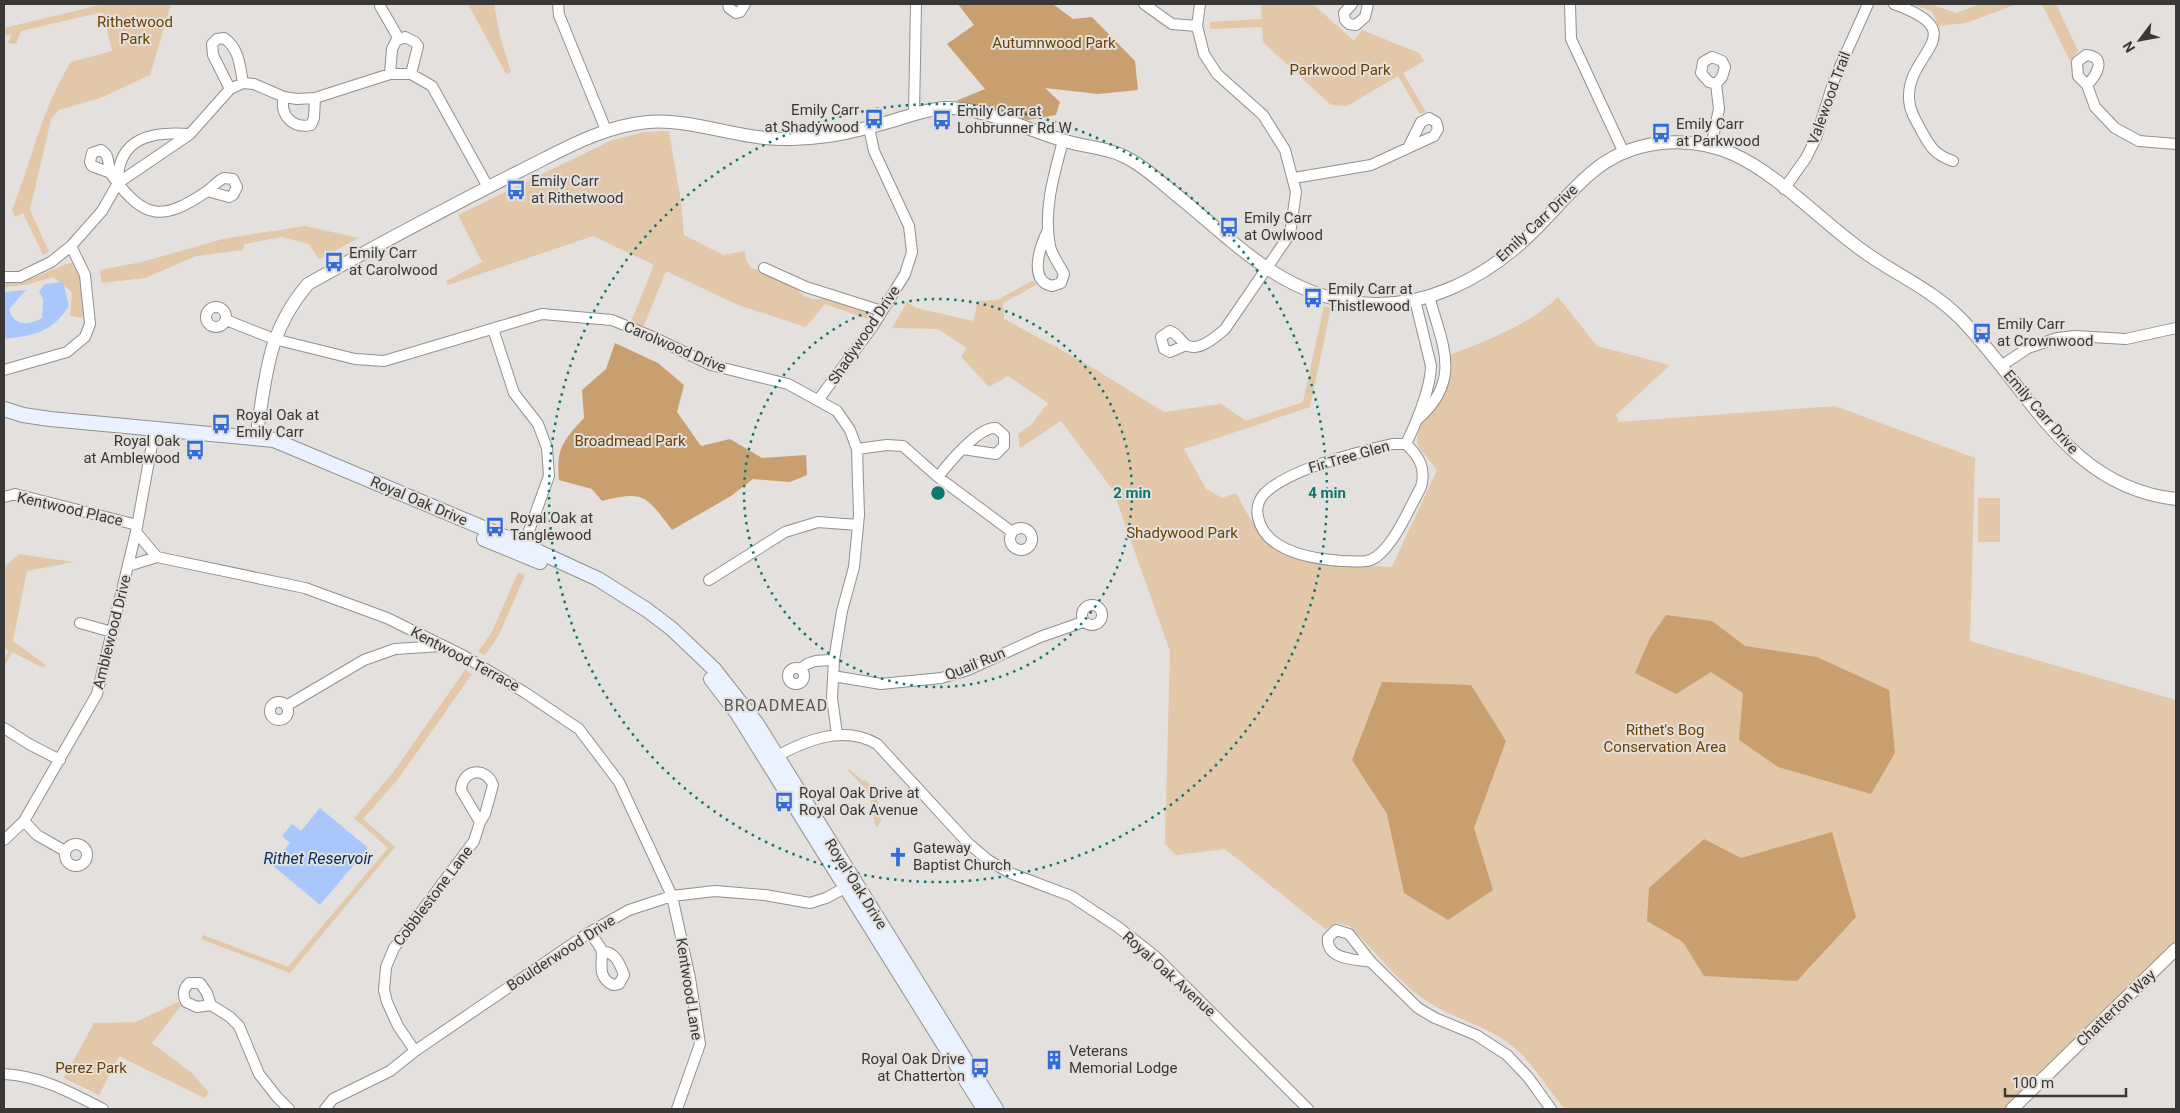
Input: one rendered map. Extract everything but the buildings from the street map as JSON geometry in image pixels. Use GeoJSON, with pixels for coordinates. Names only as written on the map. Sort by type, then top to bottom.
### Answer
{"type":"FeatureCollection","features":[{"type":"Feature","properties":{"kind":"main road","name":"Royal Oak Drive"},"geometry":{"type":"LineString","coordinates":[[4,409],[23,415],[50,419],[256,439],[276,451],[522,550],[586,582],[639,614],[688,655],[715,684],[772,759],[850,884],[996,1109]]}},
{"type":"Feature","properties":{"kind":"main road","name":"Royal Oak Drive"},"geometry":{"type":"LineString","coordinates":[[850,884],[984,1109]]}},
{"type":"Feature","properties":{"kind":"street"},"geometry":{"type":"LineString","coordinates":[[558,4],[558,15],[606,130]]}},
{"type":"Feature","properties":{"kind":"street"},"geometry":{"type":"LineString","coordinates":[[728,4],[729,8],[736,13],[740,12],[745,4]]}},
{"type":"Feature","properties":{"kind":"street"},"geometry":{"type":"LineString","coordinates":[[914,114],[916,4]]}},
{"type":"Feature","properties":{"kind":"street"},"geometry":{"type":"LineString","coordinates":[[1144,4],[1172,24],[1197,26]]}},
{"type":"Feature","properties":{"kind":"street"},"geometry":{"type":"LineString","coordinates":[[1186,345],[1193,347],[1212,341],[1224,329],[1268,269],[1290,234],[1296,192],[1286,150],[1263,115],[1217,74],[1204,54],[1197,26],[1200,4]]}},
{"type":"Feature","properties":{"kind":"street"},"geometry":{"type":"LineString","coordinates":[[1352,4],[1344,13],[1345,20],[1349,24],[1356,25],[1365,16],[1368,4]]}},
{"type":"Feature","properties":{"kind":"street"},"geometry":{"type":"LineString","coordinates":[[1570,4],[1571,39],[1624,153]]}},
{"type":"Feature","properties":{"kind":"street","name":"Valewood Trail"},"geometry":{"type":"LineString","coordinates":[[1784,189],[1803,164],[1816,138],[1834,80],[1868,4]]}},
{"type":"Feature","properties":{"kind":"street"},"geometry":{"type":"LineString","coordinates":[[1894,4],[1918,13],[1929,22],[1934,34],[1933,45],[1918,67],[1910,87],[1908,99],[1913,114],[1930,148],[1940,156],[1953,161]]}},
{"type":"Feature","properties":{"kind":"street"},"geometry":{"type":"LineString","coordinates":[[380,6],[398,39]]}},
{"type":"Feature","properties":{"kind":"street"},"geometry":{"type":"LineString","coordinates":[[390,74],[392,48],[398,39],[405,37],[410,38],[418,46],[411,74]]}},
{"type":"Feature","properties":{"kind":"street"},"geometry":{"type":"LineString","coordinates":[[230,89],[213,55],[212,44],[217,39],[224,38],[230,42],[237,54],[243,83]]}},
{"type":"Feature","properties":{"kind":"street"},"geometry":{"type":"LineString","coordinates":[[4,277],[20,277],[51,262],[71,246],[97,217],[118,184],[190,134],[230,89],[243,83],[254,84],[284,97],[296,99],[315,98],[390,74],[411,74],[432,86],[488,187]]}},
{"type":"Feature","properties":{"kind":"street"},"geometry":{"type":"LineString","coordinates":[[1712,147],[1719,109],[1716,84]]}},
{"type":"Feature","properties":{"kind":"street"},"geometry":{"type":"LineString","coordinates":[[2087,86],[2095,107],[2115,128],[2138,141],[2176,144]]}},
{"type":"Feature","properties":{"kind":"street"},"geometry":{"type":"LineString","coordinates":[[284,97],[282,104],[285,114],[293,124],[302,127],[311,125],[314,118],[315,98]]}},
{"type":"Feature","properties":{"kind":"street","name":"Emily Carr Drive"},"geometry":{"type":"LineString","coordinates":[[256,439],[274,339],[289,309],[308,284],[488,187],[606,130],[647,122],[692,123],[768,139],[820,137],[869,128],[914,114],[947,108],[1008,121],[1064,141],[1122,155],[1165,186],[1268,269],[1294,286],[1328,297],[1374,304],[1415,300],[1429,296],[1450,289],[1483,272],[1516,248],[1592,172],[1624,153],[1662,143],[1686,142],[1712,147],[1750,163],[1870,256],[1908,277],[1939,299],[1965,324],[2065,443],[2087,464],[2126,487],[2176,500]]}},
{"type":"Feature","properties":{"kind":"street","name":"Shadywood Drive"},"geometry":{"type":"LineString","coordinates":[[819,399],[850,360],[882,311],[905,274],[912,252],[909,226],[874,150],[869,128]]}},
{"type":"Feature","properties":{"kind":"street"},"geometry":{"type":"LineString","coordinates":[[118,184],[118,171],[125,154],[145,136],[154,134],[190,134]]}},
{"type":"Feature","properties":{"kind":"street"},"geometry":{"type":"LineString","coordinates":[[1048,230],[1038,262],[1040,278],[1043,282],[1052,286],[1060,283],[1064,274],[1050,248],[1048,230],[1052,185],[1064,141]]}},
{"type":"Feature","properties":{"kind":"street"},"geometry":{"type":"LineString","coordinates":[[1294,178],[1371,165],[1408,148]]}},
{"type":"Feature","properties":{"kind":"street"},"geometry":{"type":"LineString","coordinates":[[111,173],[118,184],[142,206],[155,213],[174,211],[207,191]]}},
{"type":"Feature","properties":{"kind":"street"},"geometry":{"type":"LineString","coordinates":[[4,370],[67,352],[85,338],[90,324],[85,274],[71,246]]}},
{"type":"Feature","properties":{"kind":"street"},"geometry":{"type":"LineString","coordinates":[[764,268],[806,287],[882,311]]}},
{"type":"Feature","properties":{"kind":"street","name":"Fir Tree Glen"},"geometry":{"type":"LineString","coordinates":[[1406,444],[1418,419],[1437,397],[1446,376],[1443,350],[1429,296]]}},
{"type":"Feature","properties":{"kind":"street","name":"Fir Tree Glen"},"geometry":{"type":"LineString","coordinates":[[1415,300],[1431,366],[1431,376],[1420,407],[1418,419]]}},
{"type":"Feature","properties":{"kind":"street","name":"Carolwood Drive"},"geometry":{"type":"LineString","coordinates":[[226,320],[274,339],[355,359],[384,361],[542,314],[612,320],[711,365],[788,384],[819,399],[837,411],[850,430],[857,449],[858,526],[854,567],[842,611],[834,660],[832,698],[837,734]]}},
{"type":"Feature","properties":{"kind":"street"},"geometry":{"type":"LineString","coordinates":[[2001,366],[2028,348],[2056,338],[2075,336],[2126,340],[2176,328]]}},
{"type":"Feature","properties":{"kind":"street"},"geometry":{"type":"LineString","coordinates":[[494,329],[514,393],[538,424],[547,448],[549,476],[522,550]]}},
{"type":"Feature","properties":{"kind":"street","name":"Amblewood Drive"},"geometry":{"type":"LineString","coordinates":[[4,840],[24,821],[97,694],[128,566],[155,428]]}},
{"type":"Feature","properties":{"kind":"street","name":"Fir Tree Glen"},"geometry":{"type":"LineString","coordinates":[[1392,444],[1406,444],[1414,452],[1423,468],[1421,488],[1389,545],[1374,559],[1364,561],[1330,560],[1294,552],[1270,538],[1260,526],[1257,514],[1258,502],[1266,492],[1291,477],[1309,468],[1380,447],[1392,444]]}},
{"type":"Feature","properties":{"kind":"street"},"geometry":{"type":"LineString","coordinates":[[857,449],[887,445],[903,446],[938,477],[1012,532]]}},
{"type":"Feature","properties":{"kind":"street"},"geometry":{"type":"LineString","coordinates":[[938,477],[963,449]]}},
{"type":"Feature","properties":{"kind":"street","name":"Kentwood Place"},"geometry":{"type":"LineString","coordinates":[[4,497],[15,494],[136,529]]}},
{"type":"Feature","properties":{"kind":"street"},"geometry":{"type":"LineString","coordinates":[[709,580],[785,532],[818,522],[858,526]]}},
{"type":"Feature","properties":{"kind":"street"},"geometry":{"type":"LineString","coordinates":[[136,529],[157,557]]}},
{"type":"Feature","properties":{"kind":"street","name":"Kentwood Terrace"},"geometry":{"type":"LineString","coordinates":[[128,566],[157,557],[305,588],[387,618],[464,656],[524,692],[579,729],[619,782],[672,896]]}},
{"type":"Feature","properties":{"kind":"street","name":"Quail Run"},"geometry":{"type":"LineString","coordinates":[[833,676],[881,684],[940,678],[968,670],[1040,637],[1083,622]]}},
{"type":"Feature","properties":{"kind":"street"},"geometry":{"type":"LineString","coordinates":[[80,623],[112,632]]}},
{"type":"Feature","properties":{"kind":"street"},"geometry":{"type":"LineString","coordinates":[[286,706],[364,660],[395,649],[442,646]]}},
{"type":"Feature","properties":{"kind":"street"},"geometry":{"type":"LineString","coordinates":[[801,669],[813,661],[834,660]]}},
{"type":"Feature","properties":{"kind":"street"},"geometry":{"type":"LineString","coordinates":[[4,728],[60,760]]}},
{"type":"Feature","properties":{"kind":"street","name":"Royal Oak Avenue"},"geometry":{"type":"LineString","coordinates":[[772,759],[789,749],[837,734],[862,737],[883,749],[968,843],[988,860],[1010,873],[1071,896],[1137,942],[1172,972],[1308,1109]]}},
{"type":"Feature","properties":{"kind":"street","name":"Cobblestone Lane"},"geometry":{"type":"LineString","coordinates":[[415,1051],[398,1026],[387,1002],[384,990],[386,967],[394,948],[467,853],[478,832],[493,785],[488,776],[472,772],[464,779],[461,790],[480,822]]}},
{"type":"Feature","properties":{"kind":"street"},"geometry":{"type":"LineString","coordinates":[[24,821],[37,835],[65,851]]}},
{"type":"Feature","properties":{"kind":"street","name":"Boulderwood Drive"},"geometry":{"type":"LineString","coordinates":[[325,1109],[333,1099],[390,1070],[415,1051],[615,916],[672,896],[715,891],[765,895],[810,902],[826,898],[850,884]]}},
{"type":"Feature","properties":{"kind":"street","name":"Kentwood Lane"},"geometry":{"type":"LineString","coordinates":[[672,896],[690,978],[700,1044],[677,1109]]}},
{"type":"Feature","properties":{"kind":"street"},"geometry":{"type":"LineString","coordinates":[[590,932],[602,952]]}},
{"type":"Feature","properties":{"kind":"street","name":"Chatterton Way"},"geometry":{"type":"LineString","coordinates":[[2012,1109],[2176,949]]}},
{"type":"Feature","properties":{"kind":"street"},"geometry":{"type":"LineString","coordinates":[[1371,962],[1418,1008],[1435,1018],[1476,1036],[1507,1055],[1528,1077],[1551,1109]]}},
{"type":"Feature","properties":{"kind":"street"},"geometry":{"type":"LineString","coordinates":[[211,1005],[230,1017],[238,1026],[259,1074],[276,1097],[289,1109]]}},
{"type":"Feature","properties":{"kind":"street"},"geometry":{"type":"LineString","coordinates":[[4,1074],[26,1075],[60,1088],[103,1109]]}},
{"type":"Feature","properties":{"kind":"green space","name":"Rithetwood Park"},"geometry":{"type":"Polygon","coordinates":[[[104,4],[171,4],[150,75],[100,98],[59,110],[51,119],[30,210],[49,252],[43,255],[23,213],[15,217],[12,210],[52,97],[71,62],[112,51],[103,12],[21,31],[16,44],[8,43],[12,34],[4,36],[4,28],[104,4]]]}},
{"type":"Feature","properties":{"kind":"green space"},"geometry":{"type":"Polygon","coordinates":[[[468,4],[494,4],[500,36],[511,72],[506,74],[468,4]]]}},
{"type":"Feature","properties":{"kind":"green space","name":"Autumnwood Park"},"geometry":{"type":"Polygon","coordinates":[[[958,4],[1053,4],[1073,19],[1092,17],[1135,61],[1138,90],[1098,94],[1045,88],[1060,102],[1056,115],[1027,120],[956,101],[985,89],[947,44],[974,25],[958,4]]]}},
{"type":"Feature","properties":{"kind":"green space","name":"Parkwood Park"},"geometry":{"type":"Polygon","coordinates":[[[1261,4],[1313,4],[1354,41],[1362,30],[1419,53],[1424,61],[1403,73],[1426,112],[1420,114],[1398,76],[1347,106],[1331,105],[1263,42],[1262,27],[1210,29],[1210,22],[1262,19],[1261,4]]]}},
{"type":"Feature","properties":{"kind":"green space"},"geometry":{"type":"Polygon","coordinates":[[[1911,4],[1930,4],[1956,13],[1981,4],[2017,4],[1966,23],[1938,26],[1932,11],[1911,4]]]}},
{"type":"Feature","properties":{"kind":"green space"},"geometry":{"type":"Polygon","coordinates":[[[2042,4],[2056,4],[2078,51],[2070,61],[2042,4]]]}},
{"type":"Feature","properties":{"kind":"green space"},"geometry":{"type":"Polygon","coordinates":[[[669,131],[681,202],[684,235],[723,255],[745,251],[746,260],[751,268],[784,276],[804,296],[813,299],[841,299],[869,311],[870,320],[825,304],[806,327],[738,305],[666,271],[643,328],[631,322],[654,265],[593,236],[448,285],[446,281],[482,262],[458,215],[610,141],[643,132],[669,131]]]}},
{"type":"Feature","properties":{"kind":"green space"},"geometry":{"type":"Polygon","coordinates":[[[305,226],[359,238],[319,259],[309,244],[282,237],[244,244],[243,250],[196,256],[145,278],[102,283],[100,270],[142,262],[223,239],[305,226]]]}},
{"type":"Feature","properties":{"kind":"green space"},"geometry":{"type":"Polygon","coordinates":[[[69,263],[74,263],[80,272],[84,313],[82,318],[70,316],[72,292],[53,277],[25,285],[4,287],[4,281],[33,278],[69,263]]]}},
{"type":"Feature","properties":{"kind":"green space","name":"Rithet's Bog Conservation Area"},"geometry":{"type":"Polygon","coordinates":[[[1034,280],[1036,285],[1003,303],[1004,319],[1080,360],[1164,412],[1221,404],[1246,421],[1303,402],[1324,306],[1331,308],[1310,407],[1184,449],[1206,489],[1222,498],[1236,493],[1260,532],[1273,544],[1288,553],[1304,559],[1339,564],[1392,567],[1437,470],[1418,446],[1417,437],[1426,416],[1440,399],[1450,381],[1450,355],[1521,324],[1547,307],[1558,297],[1597,346],[1670,365],[1616,415],[1619,422],[1835,406],[1975,458],[1970,641],[2176,700],[2176,942],[2005,1109],[1565,1109],[1533,1068],[1511,1045],[1491,1032],[1440,1009],[1419,995],[1398,977],[1350,926],[1338,923],[1325,929],[1225,849],[1176,855],[1165,844],[1170,651],[1113,490],[1061,421],[1020,448],[1018,434],[1031,425],[1048,403],[1008,376],[989,387],[961,357],[967,348],[938,329],[892,328],[907,302],[916,308],[973,321],[978,301],[997,300],[1034,280]]]}},
{"type":"Feature","properties":{"kind":"green space","name":"Broadmead Park"},"geometry":{"type":"Polygon","coordinates":[[[615,343],[658,363],[684,385],[677,412],[701,446],[730,439],[762,458],[806,455],[807,475],[790,482],[753,479],[731,496],[672,530],[650,503],[643,499],[636,496],[627,496],[602,501],[592,489],[559,480],[558,469],[562,446],[584,418],[582,390],[606,369],[615,343]]]}},
{"type":"Feature","properties":{"kind":"green space"},"geometry":{"type":"Polygon","coordinates":[[[1978,498],[2000,498],[2000,542],[1978,542],[1978,498]]]}},
{"type":"Feature","properties":{"kind":"green space"},"geometry":{"type":"Polygon","coordinates":[[[19,554],[74,562],[27,571],[13,641],[46,665],[43,668],[12,652],[4,667],[4,659],[9,651],[4,648],[4,567],[19,554]]]}},
{"type":"Feature","properties":{"kind":"green space"},"geometry":{"type":"Polygon","coordinates":[[[518,572],[525,575],[499,635],[485,655],[478,652],[492,632],[518,572]]]}},
{"type":"Feature","properties":{"kind":"green space"},"geometry":{"type":"Polygon","coordinates":[[[1666,615],[1712,621],[1745,646],[1817,657],[1889,690],[1895,753],[1871,794],[1778,767],[1739,740],[1743,693],[1711,672],[1676,694],[1635,673],[1650,638],[1666,615]]]}},
{"type":"Feature","properties":{"kind":"green space"},"geometry":{"type":"Polygon","coordinates":[[[465,670],[472,674],[398,779],[363,819],[395,847],[290,973],[201,939],[203,935],[288,967],[388,848],[354,818],[392,774],[465,670]]]}},
{"type":"Feature","properties":{"kind":"green space"},"geometry":{"type":"Polygon","coordinates":[[[1382,682],[1471,685],[1506,741],[1474,828],[1493,890],[1448,920],[1404,893],[1387,814],[1352,760],[1382,682]]]}},
{"type":"Feature","properties":{"kind":"green space"},"geometry":{"type":"Polygon","coordinates":[[[849,769],[863,781],[865,779],[876,791],[880,819],[882,820],[877,827],[875,825],[871,800],[861,783],[848,771],[849,769]]]}},
{"type":"Feature","properties":{"kind":"green space"},"geometry":{"type":"Polygon","coordinates":[[[1832,832],[1856,917],[1797,981],[1704,976],[1683,942],[1647,921],[1649,888],[1704,839],[1741,858],[1832,832]]]}},
{"type":"Feature","properties":{"kind":"green space","name":"Perez Park"},"geometry":{"type":"Polygon","coordinates":[[[178,1002],[181,1006],[152,1043],[192,1073],[209,1093],[204,1098],[119,1056],[99,1095],[64,1078],[94,1023],[136,1022],[178,1002]]]}},
{"type":"Feature","properties":{"kind":"water"},"geometry":{"type":"Polygon","coordinates":[[[63,282],[69,306],[56,322],[33,334],[4,339],[4,292],[26,290],[9,309],[14,319],[27,323],[42,318],[43,299],[39,291],[45,284],[63,282]]]}},
{"type":"Feature","properties":{"kind":"water","name":"Rithet Reservoir"},"geometry":{"type":"Polygon","coordinates":[[[320,808],[368,848],[320,905],[272,865],[290,843],[282,836],[292,824],[301,831],[320,808]]]}},
{"type":"Feature","properties":{"kind":"place","name":"Emily Carr at Shadywood"},"geometry":{"type":"Point","coordinates":[874,119]}},
{"type":"Feature","properties":{"kind":"place","name":"Emily Carr at Lohbrunner Rd W"},"geometry":{"type":"Point","coordinates":[942,120]}},
{"type":"Feature","properties":{"kind":"place","name":"Emily Carr at Parkwood"},"geometry":{"type":"Point","coordinates":[1661,133]}},
{"type":"Feature","properties":{"kind":"place","name":"Emily Carr at Rithetwood"},"geometry":{"type":"Point","coordinates":[516,190]}},
{"type":"Feature","properties":{"kind":"place","name":"Emily Carr at Owlwood"},"geometry":{"type":"Point","coordinates":[1229,227]}},
{"type":"Feature","properties":{"kind":"place","name":"Emily Carr at Carolwood"},"geometry":{"type":"Point","coordinates":[334,262]}},
{"type":"Feature","properties":{"kind":"place","name":"Emily Carr at Thistlewood"},"geometry":{"type":"Point","coordinates":[1313,298]}},
{"type":"Feature","properties":{"kind":"place","name":"Emily Carr at Crownwood"},"geometry":{"type":"Point","coordinates":[1982,333]}},
{"type":"Feature","properties":{"kind":"place","name":"Royal Oak at Emily Carr"},"geometry":{"type":"Point","coordinates":[221,424]}},
{"type":"Feature","properties":{"kind":"place","name":"Royal Oak at Amblewood"},"geometry":{"type":"Point","coordinates":[195,450]}},
{"type":"Feature","properties":{"kind":"place","name":"Royal Oak at Tanglewood"},"geometry":{"type":"Point","coordinates":[495,527]}},
{"type":"Feature","properties":{"kind":"place","name":"Royal Oak Drive at Royal Oak Avenue"},"geometry":{"type":"Point","coordinates":[784,802]}},
{"type":"Feature","properties":{"kind":"place","name":"Gateway Baptist Church"},"geometry":{"type":"Point","coordinates":[898,857]}},
{"type":"Feature","properties":{"kind":"place","name":"Veterans Memorial Lodge"},"geometry":{"type":"Point","coordinates":[1054,1060]}},
{"type":"Feature","properties":{"kind":"place","name":"Royal Oak Drive at Chatterton"},"geometry":{"type":"Point","coordinates":[980,1068]}},
{"type":"Feature","properties":{"kind":"district","name":"BROADMEAD"},"geometry":{"type":"Point","coordinates":[776,705]}},
{"type":"Feature","properties":{"kind":"park label","name":"Shadywood Park"},"geometry":{"type":"Point","coordinates":[1182,533]}}]}
